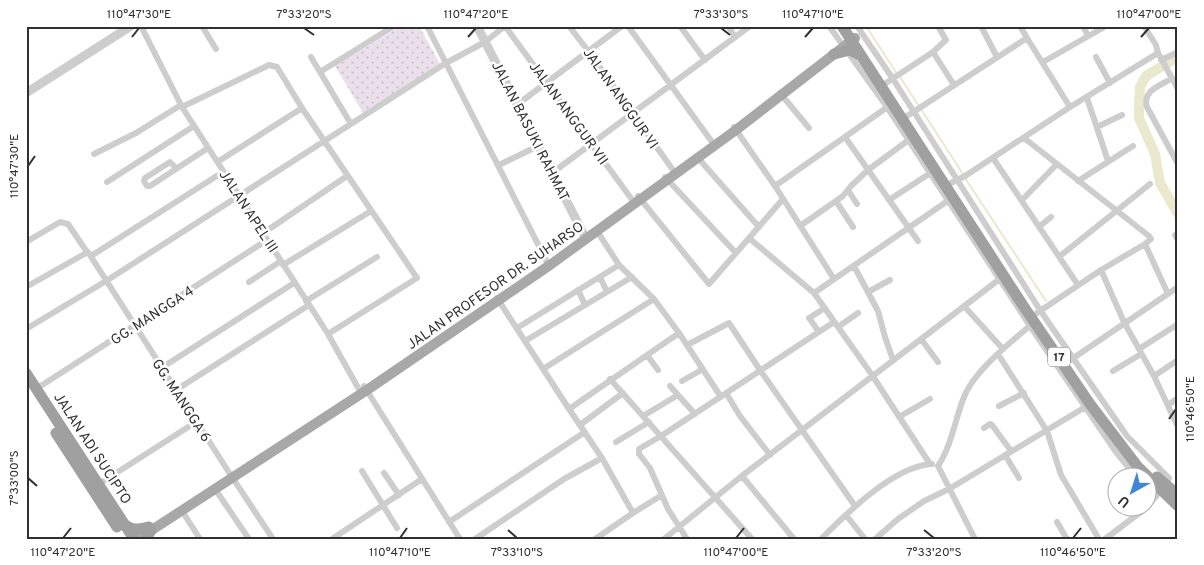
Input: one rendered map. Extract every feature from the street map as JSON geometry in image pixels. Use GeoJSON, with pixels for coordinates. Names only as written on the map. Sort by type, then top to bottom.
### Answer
{"type":"FeatureCollection","features":[{"type":"Feature","properties":{"kind":"highway","name":"17"},"geometry":{"type":"LineString","coordinates":[[844,27],[844,43]]}},
{"type":"Feature","properties":{"kind":"highway","name":"17"},"geometry":{"type":"LineString","coordinates":[[844,43],[860,55],[889,106],[933,172],[953,198],[982,248],[1028,296],[1042,326]]}},
{"type":"Feature","properties":{"kind":"highway","name":"17"},"geometry":{"type":"LineString","coordinates":[[844,43],[894,78],[958,179],[953,198]]}},
{"type":"Feature","properties":{"kind":"highway","name":"17"},"geometry":{"type":"LineString","coordinates":[[953,198],[985,229],[998,250],[1008,277],[1042,326],[1071,360],[1088,406],[1103,413]]}},
{"type":"Feature","properties":{"kind":"highway","name":"JALAN ADI SUCIPTO"},"geometry":{"type":"LineString","coordinates":[[26,373],[30,387],[132,538]]}},
{"type":"Feature","properties":{"kind":"highway","name":"17"},"geometry":{"type":"LineString","coordinates":[[1081,385],[1103,413],[1138,467],[1178,506]]}},
{"type":"Feature","properties":{"kind":"highway","name":"JALAN ADI SUCIPTO"},"geometry":{"type":"LineString","coordinates":[[30,387],[99,484],[132,538]]}},
{"type":"Feature","properties":{"kind":"highway","name":"17"},"geometry":{"type":"LineString","coordinates":[[1161,491],[1178,495]]}},
{"type":"Feature","properties":{"kind":"highway"},"geometry":{"type":"LineString","coordinates":[[123,524],[131,529],[149,532]]}},
{"type":"Feature","properties":{"kind":"main road","name":"JALAN PROFESOR DR. SUHARSO"},"geometry":{"type":"LineString","coordinates":[[668,175],[698,158],[844,43]]}},
{"type":"Feature","properties":{"kind":"main road","name":"JALAN PROFESOR DR. SUHARSO"},"geometry":{"type":"LineString","coordinates":[[149,532],[498,299],[596,230],[712,142],[735,128]]}},
{"type":"Feature","properties":{"kind":"main road","name":"JALAN PROFESOR DR. SUHARSO"},"geometry":{"type":"LineString","coordinates":[[498,299],[586,237]]}},
{"type":"Feature","properties":{"kind":"main road","name":"JALAN PROFESOR DR. SUHARSO"},"geometry":{"type":"LineString","coordinates":[[132,538],[149,532],[215,489],[231,476]]}},
{"type":"Feature","properties":{"kind":"street"},"geometry":{"type":"LineString","coordinates":[[26,93],[131,26]]}},
{"type":"Feature","properties":{"kind":"street","name":"JALAN APEL III"},"geometry":{"type":"LineString","coordinates":[[142,26],[181,106],[460,539]]}},
{"type":"Feature","properties":{"kind":"street"},"geometry":{"type":"LineString","coordinates":[[202,26],[216,49]]}},
{"type":"Feature","properties":{"kind":"street"},"geometry":{"type":"LineString","coordinates":[[320,72],[394,26]]}},
{"type":"Feature","properties":{"kind":"street"},"geometry":{"type":"LineString","coordinates":[[427,26],[548,262]]}},
{"type":"Feature","properties":{"kind":"street","name":"JALAN BASUKI RAHMAT"},"geometry":{"type":"LineString","coordinates":[[477,26],[586,237]]}},
{"type":"Feature","properties":{"kind":"street"},"geometry":{"type":"LineString","coordinates":[[26,328],[106,281],[446,63],[485,42],[505,26]]}},
{"type":"Feature","properties":{"kind":"street","name":"JALAN ANGGUR VII"},"geometry":{"type":"LineString","coordinates":[[505,26],[592,144],[707,284],[711,284],[736,253]]}},
{"type":"Feature","properties":{"kind":"street","name":"JALAN ANGGUR VI"},"geometry":{"type":"LineString","coordinates":[[569,26],[632,114],[668,175],[736,253]]}},
{"type":"Feature","properties":{"kind":"street"},"geometry":{"type":"LineString","coordinates":[[518,104],[622,26]]}},
{"type":"Feature","properties":{"kind":"street"},"geometry":{"type":"LineString","coordinates":[[628,26],[712,142]]}},
{"type":"Feature","properties":{"kind":"street"},"geometry":{"type":"LineString","coordinates":[[680,26],[705,60]]}},
{"type":"Feature","properties":{"kind":"street"},"geometry":{"type":"LineString","coordinates":[[728,26],[735,37]]}},
{"type":"Feature","properties":{"kind":"street"},"geometry":{"type":"LineString","coordinates":[[552,173],[750,26]]}},
{"type":"Feature","properties":{"kind":"street"},"geometry":{"type":"LineString","coordinates":[[775,186],[889,106],[844,43],[829,26]]}},
{"type":"Feature","properties":{"kind":"street"},"geometry":{"type":"LineString","coordinates":[[894,78],[933,52],[946,40],[938,26]]}},
{"type":"Feature","properties":{"kind":"street"},"geometry":{"type":"LineString","coordinates":[[981,26],[997,57]]}},
{"type":"Feature","properties":{"kind":"street"},"geometry":{"type":"LineString","coordinates":[[1020,26],[1070,108]]}},
{"type":"Feature","properties":{"kind":"street"},"geometry":{"type":"LineString","coordinates":[[1084,26],[1088,36]]}},
{"type":"Feature","properties":{"kind":"street"},"geometry":{"type":"LineString","coordinates":[[1043,62],[1106,26]]}},
{"type":"Feature","properties":{"kind":"street"},"geometry":{"type":"LineString","coordinates":[[1144,26],[1156,45],[1160,59],[1178,89]]}},
{"type":"Feature","properties":{"kind":"street"},"geometry":{"type":"LineString","coordinates":[[915,110],[1027,38]]}},
{"type":"Feature","properties":{"kind":"street"},"geometry":{"type":"LineString","coordinates":[[933,52],[954,85]]}},
{"type":"Feature","properties":{"kind":"street"},"geometry":{"type":"LineString","coordinates":[[985,229],[958,179],[1110,83],[1178,52]]}},
{"type":"Feature","properties":{"kind":"street"},"geometry":{"type":"LineString","coordinates":[[311,57],[351,124]]}},
{"type":"Feature","properties":{"kind":"street"},"geometry":{"type":"LineString","coordinates":[[1096,57],[1110,83]]}},
{"type":"Feature","properties":{"kind":"street"},"geometry":{"type":"LineString","coordinates":[[94,154],[136,133],[181,106],[269,65],[279,69],[302,108],[417,278],[328,334]]}},
{"type":"Feature","properties":{"kind":"street"},"geometry":{"type":"LineString","coordinates":[[1171,79],[1149,92],[1145,99],[1147,107],[1178,164]]}},
{"type":"Feature","properties":{"kind":"street"},"geometry":{"type":"LineString","coordinates":[[780,94],[810,128]]}},
{"type":"Feature","properties":{"kind":"street"},"geometry":{"type":"LineString","coordinates":[[1087,98],[1108,161]]}},
{"type":"Feature","properties":{"kind":"street"},"geometry":{"type":"LineString","coordinates":[[219,162],[302,108]]}},
{"type":"Feature","properties":{"kind":"street"},"geometry":{"type":"LineString","coordinates":[[1097,128],[1122,115]]}},
{"type":"Feature","properties":{"kind":"street"},"geometry":{"type":"LineString","coordinates":[[107,182],[194,126]]}},
{"type":"Feature","properties":{"kind":"street"},"geometry":{"type":"LineString","coordinates":[[735,128],[834,278]]}},
{"type":"Feature","properties":{"kind":"street"},"geometry":{"type":"LineString","coordinates":[[845,137],[918,241]]}},
{"type":"Feature","properties":{"kind":"street"},"geometry":{"type":"LineString","coordinates":[[974,538],[938,466],[950,438],[964,395],[1000,351],[1042,326],[1049,304],[1151,239],[1024,138]]}},
{"type":"Feature","properties":{"kind":"street"},"geometry":{"type":"LineString","coordinates":[[800,226],[836,201],[868,170],[911,139]]}},
{"type":"Feature","properties":{"kind":"street"},"geometry":{"type":"LineString","coordinates":[[499,165],[538,146]]}},
{"type":"Feature","properties":{"kind":"street"},"geometry":{"type":"LineString","coordinates":[[1078,181],[1133,146]]}},
{"type":"Feature","properties":{"kind":"street"},"geometry":{"type":"LineString","coordinates":[[176,168],[170,162],[145,178],[144,181],[147,186],[150,186],[208,148]]}},
{"type":"Feature","properties":{"kind":"street"},"geometry":{"type":"LineString","coordinates":[[698,158],[759,227]]}},
{"type":"Feature","properties":{"kind":"street"},"geometry":{"type":"LineString","coordinates":[[993,158],[1078,285]]}},
{"type":"Feature","properties":{"kind":"street"},"geometry":{"type":"LineString","coordinates":[[1022,200],[1057,164]]}},
{"type":"Feature","properties":{"kind":"street"},"geometry":{"type":"LineString","coordinates":[[26,287],[89,254],[223,172]]}},
{"type":"Feature","properties":{"kind":"street"},"geometry":{"type":"LineString","coordinates":[[889,200],[933,172]]}},
{"type":"Feature","properties":{"kind":"street"},"geometry":{"type":"LineString","coordinates":[[262,234],[347,176]]}},
{"type":"Feature","properties":{"kind":"street"},"geometry":{"type":"LineString","coordinates":[[1060,256],[1115,210],[1150,184]]}},
{"type":"Feature","properties":{"kind":"street"},"geometry":{"type":"LineString","coordinates":[[848,190],[857,204]]}},
{"type":"Feature","properties":{"kind":"street"},"geometry":{"type":"LineString","coordinates":[[814,292],[953,198]]}},
{"type":"Feature","properties":{"kind":"street"},"geometry":{"type":"LineString","coordinates":[[736,253],[783,200]]}},
{"type":"Feature","properties":{"kind":"street"},"geometry":{"type":"LineString","coordinates":[[836,201],[853,227]]}},
{"type":"Feature","properties":{"kind":"street"},"geometry":{"type":"LineString","coordinates":[[250,282],[371,211]]}},
{"type":"Feature","properties":{"kind":"street"},"geometry":{"type":"LineString","coordinates":[[1040,226],[1051,217]]}},
{"type":"Feature","properties":{"kind":"street","name":"GG. MANGGA 6"},"geometry":{"type":"LineString","coordinates":[[26,242],[60,222],[68,224],[273,539]]}},
{"type":"Feature","properties":{"kind":"street"},"geometry":{"type":"LineString","coordinates":[[596,230],[619,265],[654,299],[703,369],[770,454]]}},
{"type":"Feature","properties":{"kind":"street"},"geometry":{"type":"LineString","coordinates":[[749,238],[814,292],[872,375],[930,464]]}},
{"type":"Feature","properties":{"kind":"street","name":"GG. MANGGA 4"},"geometry":{"type":"LineString","coordinates":[[30,387],[135,325],[267,240]]}},
{"type":"Feature","properties":{"kind":"street"},"geometry":{"type":"LineString","coordinates":[[1145,244],[1168,294]]}},
{"type":"Feature","properties":{"kind":"street"},"geometry":{"type":"LineString","coordinates":[[176,390],[376,257]]}},
{"type":"Feature","properties":{"kind":"street"},"geometry":{"type":"LineString","coordinates":[[518,328],[619,265]]}},
{"type":"Feature","properties":{"kind":"street"},"geometry":{"type":"LineString","coordinates":[[854,266],[878,311],[893,360]]}},
{"type":"Feature","properties":{"kind":"street"},"geometry":{"type":"LineString","coordinates":[[1101,270],[1124,322],[1154,376],[1178,427]]}},
{"type":"Feature","properties":{"kind":"street"},"geometry":{"type":"LineString","coordinates":[[600,276],[607,292]]}},
{"type":"Feature","properties":{"kind":"street"},"geometry":{"type":"LineString","coordinates":[[525,341],[632,277]]}},
{"type":"Feature","properties":{"kind":"street"},"geometry":{"type":"LineString","coordinates":[[664,539],[872,375],[964,306],[1008,277]]}},
{"type":"Feature","properties":{"kind":"street"},"geometry":{"type":"LineString","coordinates":[[868,292],[890,280]]}},
{"type":"Feature","properties":{"kind":"street"},"geometry":{"type":"LineString","coordinates":[[166,365],[294,283]]}},
{"type":"Feature","properties":{"kind":"street"},"geometry":{"type":"LineString","coordinates":[[1071,360],[1124,322],[1178,287]]}},
{"type":"Feature","properties":{"kind":"street"},"geometry":{"type":"LineString","coordinates":[[578,290],[585,305]]}},
{"type":"Feature","properties":{"kind":"street"},"geometry":{"type":"LineString","coordinates":[[498,299],[602,458],[633,513]]}},
{"type":"Feature","properties":{"kind":"street"},"geometry":{"type":"LineString","coordinates":[[543,369],[654,299]]}},
{"type":"Feature","properties":{"kind":"street"},"geometry":{"type":"LineString","coordinates":[[964,306],[1000,351],[1047,431],[1061,475],[1099,539]]}},
{"type":"Feature","properties":{"kind":"street"},"geometry":{"type":"LineString","coordinates":[[819,332],[809,318],[824,308]]}},
{"type":"Feature","properties":{"kind":"street"},"geometry":{"type":"LineString","coordinates":[[687,539],[639,449],[662,436],[819,332],[858,314]]}},
{"type":"Feature","properties":{"kind":"street"},"geometry":{"type":"LineString","coordinates":[[687,345],[729,323],[855,506]]}},
{"type":"Feature","properties":{"kind":"street"},"geometry":{"type":"LineString","coordinates":[[1113,371],[1178,324]]}},
{"type":"Feature","properties":{"kind":"street"},"geometry":{"type":"LineString","coordinates":[[569,409],[679,333]]}},
{"type":"Feature","properties":{"kind":"street"},"geometry":{"type":"LineString","coordinates":[[921,339],[938,362]]}},
{"type":"Feature","properties":{"kind":"street"},"geometry":{"type":"LineString","coordinates":[[647,355],[658,370]]}},
{"type":"Feature","properties":{"kind":"street"},"geometry":{"type":"LineString","coordinates":[[1154,376],[1178,360]]}},
{"type":"Feature","properties":{"kind":"street"},"geometry":{"type":"LineString","coordinates":[[682,380],[703,369]]}},
{"type":"Feature","properties":{"kind":"street"},"geometry":{"type":"LineString","coordinates":[[610,379],[752,539]]}},
{"type":"Feature","properties":{"kind":"street"},"geometry":{"type":"LineString","coordinates":[[670,386],[694,414]]}},
{"type":"Feature","properties":{"kind":"street"},"geometry":{"type":"LineString","coordinates":[[580,425],[623,393]]}},
{"type":"Feature","properties":{"kind":"street"},"geometry":{"type":"LineString","coordinates":[[999,406],[1024,393]]}},
{"type":"Feature","properties":{"kind":"street"},"geometry":{"type":"LineString","coordinates":[[643,416],[678,394]]}},
{"type":"Feature","properties":{"kind":"street"},"geometry":{"type":"LineString","coordinates":[[1168,405],[1178,398]]}},
{"type":"Feature","properties":{"kind":"street"},"geometry":{"type":"LineString","coordinates":[[899,417],[930,399]]}},
{"type":"Feature","properties":{"kind":"street"},"geometry":{"type":"LineString","coordinates":[[875,539],[924,501],[949,489],[1088,406]]}},
{"type":"Feature","properties":{"kind":"street"},"geometry":{"type":"LineString","coordinates":[[1103,413],[1116,452],[1129,468]]}},
{"type":"Feature","properties":{"kind":"street"},"geometry":{"type":"LineString","coordinates":[[99,484],[196,422]]}},
{"type":"Feature","properties":{"kind":"street"},"geometry":{"type":"LineString","coordinates":[[616,442],[649,422]]}},
{"type":"Feature","properties":{"kind":"street"},"geometry":{"type":"LineString","coordinates":[[984,428],[992,424],[1012,451]]}},
{"type":"Feature","properties":{"kind":"street"},"geometry":{"type":"LineString","coordinates":[[449,522],[585,432]]}},
{"type":"Feature","properties":{"kind":"street"},"geometry":{"type":"LineString","coordinates":[[1005,456],[1019,478]]}},
{"type":"Feature","properties":{"kind":"street"},"geometry":{"type":"LineString","coordinates":[[475,539],[564,479],[602,458]]}},
{"type":"Feature","properties":{"kind":"street"},"geometry":{"type":"LineString","coordinates":[[821,539],[855,506],[886,483],[901,474],[930,464],[938,466]]}},
{"type":"Feature","properties":{"kind":"street"},"geometry":{"type":"LineString","coordinates":[[362,471],[397,528]]}},
{"type":"Feature","properties":{"kind":"street"},"geometry":{"type":"LineString","coordinates":[[384,473],[399,495]]}},
{"type":"Feature","properties":{"kind":"street"},"geometry":{"type":"LineString","coordinates":[[742,476],[794,539]]}},
{"type":"Feature","properties":{"kind":"street"},"geometry":{"type":"LineString","coordinates":[[335,538],[422,479]]}},
{"type":"Feature","properties":{"kind":"street"},"geometry":{"type":"LineString","coordinates":[[215,489],[249,539]]}},
{"type":"Feature","properties":{"kind":"street"},"geometry":{"type":"LineString","coordinates":[[1156,490],[1161,491],[1156,496]]}},
{"type":"Feature","properties":{"kind":"street"},"geometry":{"type":"LineString","coordinates":[[595,539],[662,495]]}},
{"type":"Feature","properties":{"kind":"street"},"geometry":{"type":"LineString","coordinates":[[182,511],[200,539]]}},
{"type":"Feature","properties":{"kind":"street"},"geometry":{"type":"LineString","coordinates":[[846,514],[865,539]]}},
{"type":"Feature","properties":{"kind":"street"},"geometry":{"type":"LineString","coordinates":[[1106,538],[1132,518]]}},
{"type":"Feature","properties":{"kind":"street"},"geometry":{"type":"LineString","coordinates":[[1057,522],[1067,539]]}},
{"type":"Feature","properties":{"kind":"shaded area"},"geometry":{"type":"Polygon","coordinates":[[[401,26],[419,26],[440,64],[363,113],[335,66],[401,26]]]}},
{"type":"Feature","properties":{"kind":"waterway"},"geometry":{"type":"LineString","coordinates":[[866,26],[897,74]]}},
{"type":"Feature","properties":{"kind":"waterway"},"geometry":{"type":"LineString","coordinates":[[1178,57],[1146,76],[1140,87],[1139,101],[1139,118],[1155,154],[1160,183],[1178,214]]}},
{"type":"Feature","properties":{"kind":"waterway"},"geometry":{"type":"LineString","coordinates":[[900,77],[963,174]]}},
{"type":"Feature","properties":{"kind":"waterway"},"geometry":{"type":"LineString","coordinates":[[965,178],[1046,301]]}}]}
